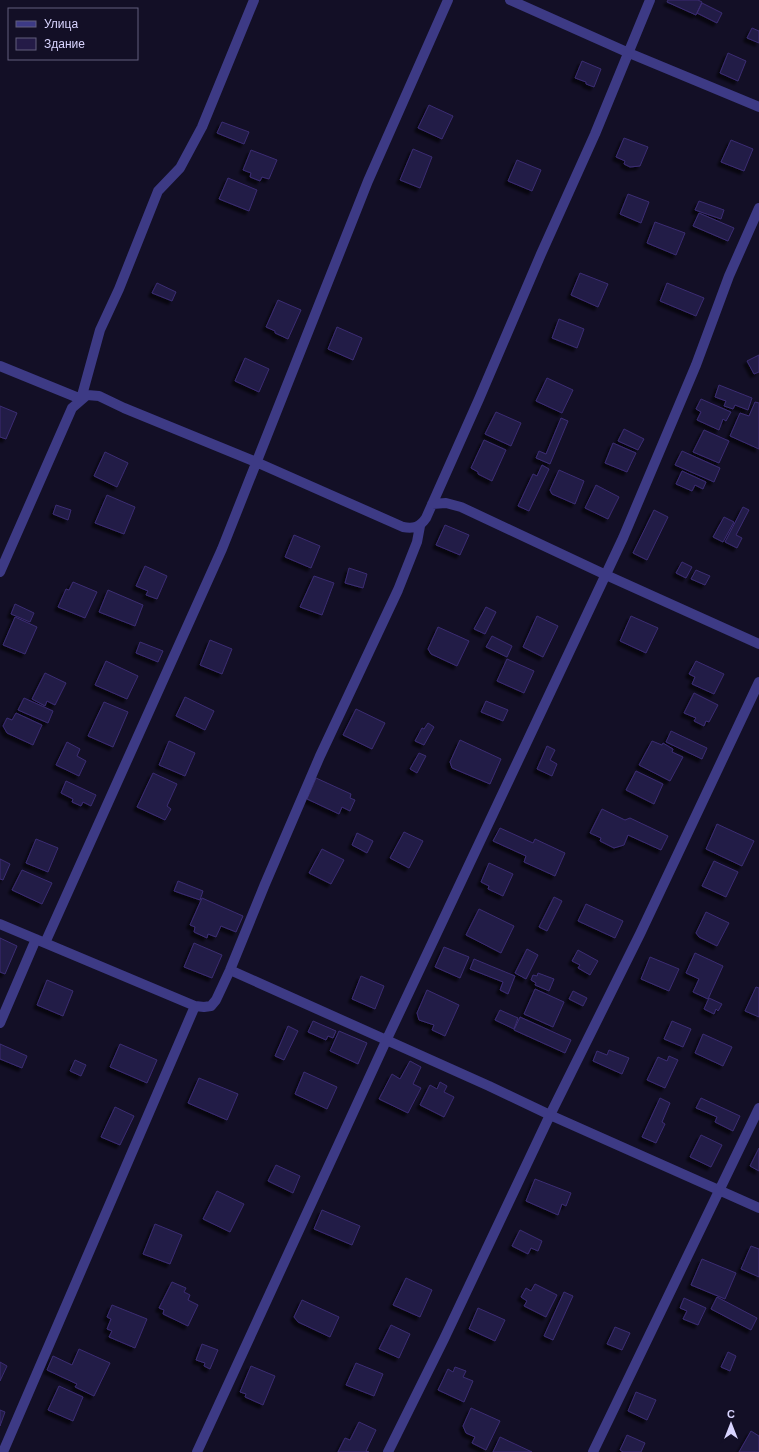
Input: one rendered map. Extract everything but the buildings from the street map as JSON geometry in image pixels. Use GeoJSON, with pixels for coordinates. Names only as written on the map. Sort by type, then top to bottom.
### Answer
{"type":"FeatureCollection","features":[{"type":"Feature","properties":{"kind":"street"},"geometry":{"type":"LineString","coordinates":[[81,399],[100,330],[119,289],[158,191],[180,168],[202,127],[254,0]]}},
{"type":"Feature","properties":{"kind":"street"},"geometry":{"type":"LineString","coordinates":[[0,1023],[41,941],[222,549],[368,181],[448,0]]}},
{"type":"Feature","properties":{"kind":"street"},"geometry":{"type":"LineString","coordinates":[[510,0],[629,53],[759,107]]}},
{"type":"Feature","properties":{"kind":"street"},"geometry":{"type":"LineString","coordinates":[[0,924],[195,1006],[211,1006],[216,1000],[320,756],[398,590],[416,542],[420,526],[426,518],[595,134],[650,0]]}},
{"type":"Feature","properties":{"kind":"street"},"geometry":{"type":"LineString","coordinates":[[197,1452],[386,1041],[623,538],[696,365],[729,276],[759,208]]}},
{"type":"Feature","properties":{"kind":"street"},"geometry":{"type":"LineString","coordinates":[[0,366],[81,399]]}},
{"type":"Feature","properties":{"kind":"street"},"geometry":{"type":"LineString","coordinates":[[0,572],[72,408],[87,395],[99,396],[124,408],[256,462],[403,528],[412,529],[420,526]]}},
{"type":"Feature","properties":{"kind":"street"},"geometry":{"type":"LineString","coordinates":[[432,504],[446,503],[461,507],[606,575],[759,644]]}},
{"type":"Feature","properties":{"kind":"street"},"geometry":{"type":"LineString","coordinates":[[388,1452],[444,1339],[550,1115],[640,934],[759,682]]}},
{"type":"Feature","properties":{"kind":"street"},"geometry":{"type":"LineString","coordinates":[[230,970],[759,1208]]}},
{"type":"Feature","properties":{"kind":"street"},"geometry":{"type":"LineString","coordinates":[[3,1452],[195,1006]]}},
{"type":"Feature","properties":{"kind":"street"},"geometry":{"type":"LineString","coordinates":[[593,1452],[759,1108]]}}]}
